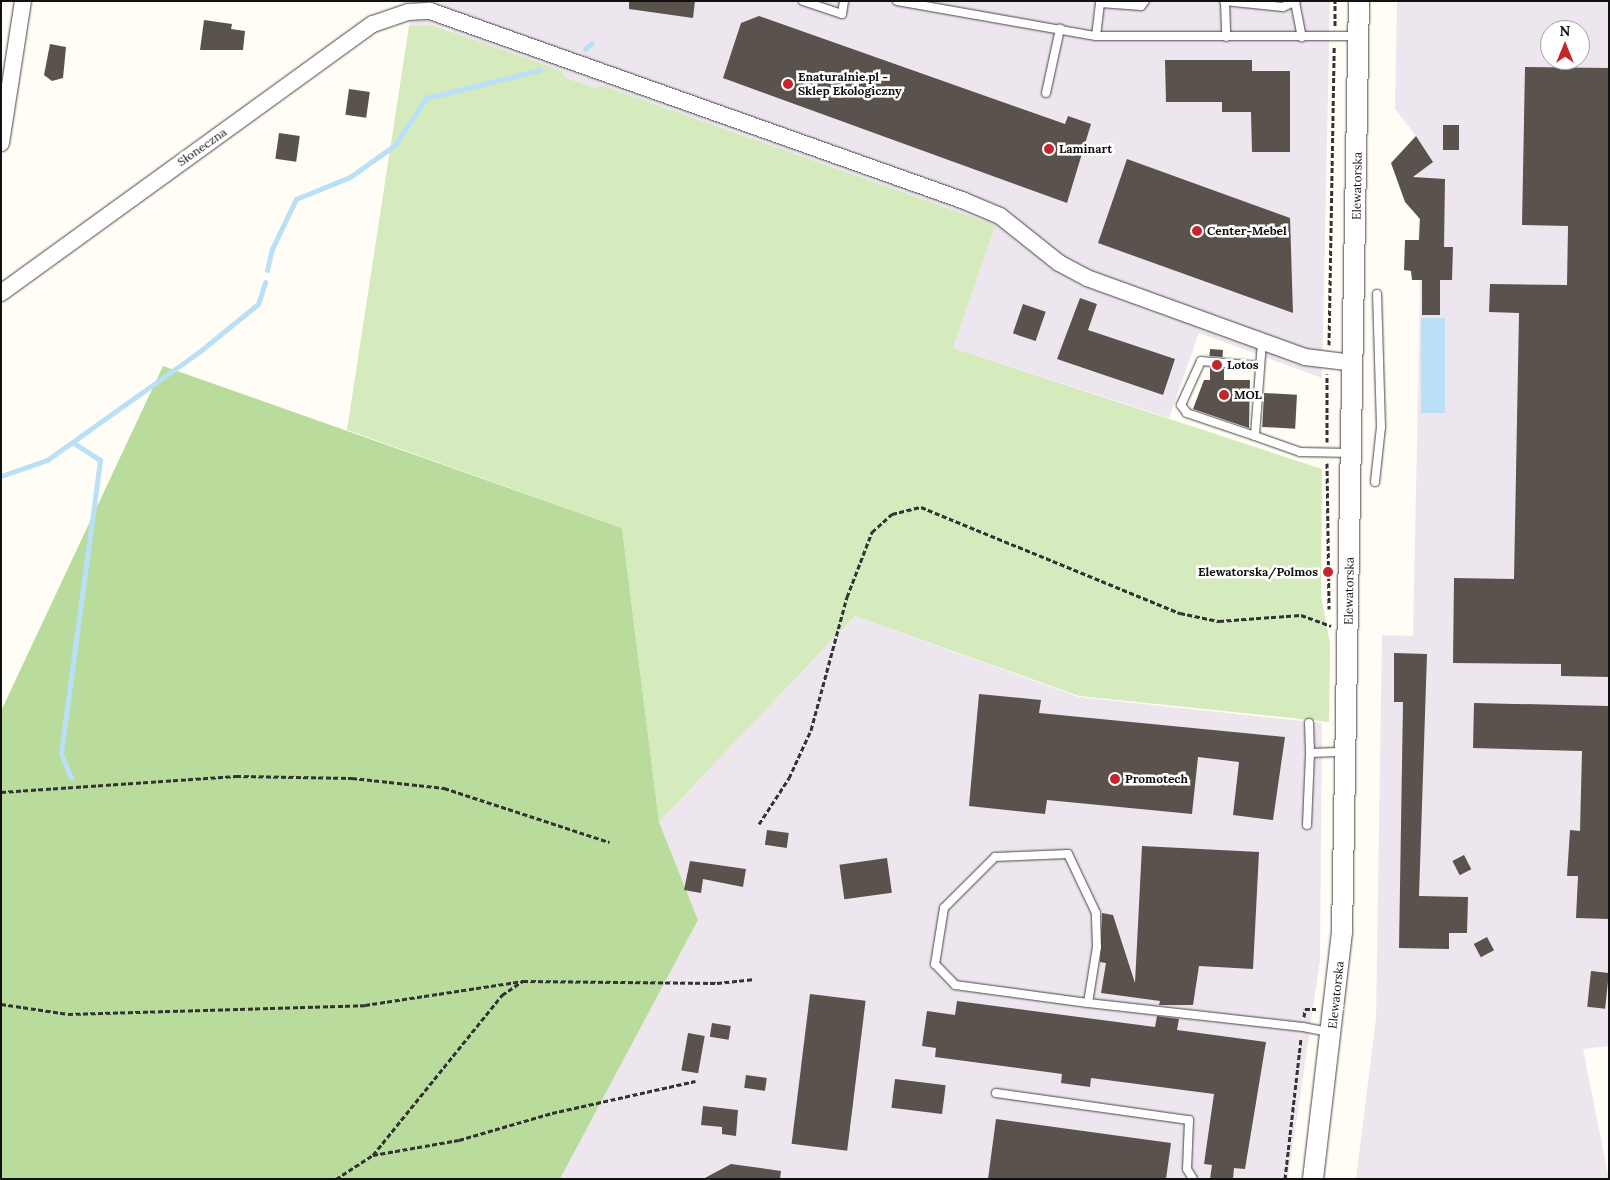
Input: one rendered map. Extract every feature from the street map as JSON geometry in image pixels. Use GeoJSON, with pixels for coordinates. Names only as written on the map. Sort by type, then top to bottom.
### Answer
{"type":"FeatureCollection","features":[{"type":"Feature","properties":{"kind":"street"},"geometry":{"type":"LineString","coordinates":[[1,142],[23,1]]}},
{"type":"Feature","properties":{"kind":"street","name":"Elewatorska"},"geometry":{"type":"LineString","coordinates":[[1314,1179],[1342,933],[1360,1]]}},
{"type":"Feature","properties":{"kind":"street","name":"Słoneczna"},"geometry":{"type":"LineString","coordinates":[[1,293],[373,24],[408,12],[430,11],[453,17],[962,200],[1000,216],[1077,274],[1262,342],[1325,360],[1353,363]]}},
{"type":"Feature","properties":{"kind":"lane"},"geometry":{"type":"LineString","coordinates":[[803,1],[842,14],[844,1]]}},
{"type":"Feature","properties":{"kind":"lane"},"geometry":{"type":"LineString","coordinates":[[897,1],[1096,36],[1334,38],[1359,36]]}},
{"type":"Feature","properties":{"kind":"lane"},"geometry":{"type":"LineString","coordinates":[[1096,36],[1100,2],[1141,6],[1145,1]]}},
{"type":"Feature","properties":{"kind":"lane"},"geometry":{"type":"LineString","coordinates":[[1226,37],[1224,1],[1283,7],[1295,2],[1302,37]]}},
{"type":"Feature","properties":{"kind":"lane"},"geometry":{"type":"LineString","coordinates":[[1046,93],[1060,29]]}},
{"type":"Feature","properties":{"kind":"lane"},"geometry":{"type":"LineString","coordinates":[[1375,482],[1381,427],[1377,294]]}},
{"type":"Feature","properties":{"kind":"lane"},"geometry":{"type":"LineString","coordinates":[[1255,436],[1262,342]]}},
{"type":"Feature","properties":{"kind":"lane"},"geometry":{"type":"LineString","coordinates":[[1259,366],[1201,361],[1181,405],[1187,413],[1300,452],[1352,453]]}},
{"type":"Feature","properties":{"kind":"lane"},"geometry":{"type":"LineString","coordinates":[[1307,825],[1310,753],[1309,723]]}},
{"type":"Feature","properties":{"kind":"lane"},"geometry":{"type":"LineString","coordinates":[[1310,753],[1346,752]]}},
{"type":"Feature","properties":{"kind":"lane"},"geometry":{"type":"LineString","coordinates":[[1088,1003],[1097,947],[1096,913],[1068,854],[995,857],[944,908],[935,964],[955,985],[1088,1003],[1303,1027],[1332,1033]]}},
{"type":"Feature","properties":{"kind":"lane"},"geometry":{"type":"LineString","coordinates":[[996,1093],[1189,1120],[1187,1169],[1193,1179]]}},
{"type":"Feature","properties":{"kind":"path"},"geometry":{"type":"LineString","coordinates":[[1326,507],[1325,360],[1330,336],[1335,1]]}},
{"type":"Feature","properties":{"kind":"path"},"geometry":{"type":"LineString","coordinates":[[759,824],[789,778],[812,730],[847,597],[872,532],[892,514],[921,507],[1180,612],[1219,621],[1302,615],[1348,630]]}},
{"type":"Feature","properties":{"kind":"path"},"geometry":{"type":"LineString","coordinates":[[1,792],[236,776],[352,778],[444,788],[609,842]]}},
{"type":"Feature","properties":{"kind":"path"},"geometry":{"type":"LineString","coordinates":[[1,1004],[68,1014],[365,1005],[523,981],[716,983],[753,979]]}},
{"type":"Feature","properties":{"kind":"path"},"geometry":{"type":"LineString","coordinates":[[336,1179],[373,1155],[502,995],[523,981]]}},
{"type":"Feature","properties":{"kind":"path"},"geometry":{"type":"LineString","coordinates":[[1285,1179],[1305,1009],[1318,1008],[1322,1000]]}},
{"type":"Feature","properties":{"kind":"path"},"geometry":{"type":"LineString","coordinates":[[373,1155],[485,1134],[552,1113],[696,1081]]}},
{"type":"Feature","properties":{"kind":"shaded area"},"geometry":{"type":"Polygon","coordinates":[[[412,1],[1330,1],[1322,378],[1199,333],[1169,418],[953,348],[994,225],[601,85],[596,88],[566,78],[562,71],[458,37],[451,30],[432,25],[409,26],[412,1]]]}},
{"type":"Feature","properties":{"kind":"shaded area"},"geometry":{"type":"Polygon","coordinates":[[[1397,1],[1609,1],[1609,1046],[1583,1049],[1609,1179],[1356,1179],[1376,1018],[1382,635],[1413,636],[1420,296],[1416,136],[1395,109],[1397,1]]]}},
{"type":"Feature","properties":{"kind":"shaded area"},"geometry":{"type":"Polygon","coordinates":[[[855,616],[1079,697],[1322,723],[1320,960],[1288,1179],[560,1179],[698,920],[659,822],[855,616]]]}},
{"type":"Feature","properties":{"kind":"green space"},"geometry":{"type":"Polygon","coordinates":[[[432,25],[562,71],[566,78],[596,88],[601,85],[995,225],[953,348],[1322,469],[1321,596],[1330,643],[1329,722],[1079,696],[855,616],[659,822],[622,528],[347,430],[409,26],[432,25]]]}},
{"type":"Feature","properties":{"kind":"green space"},"geometry":{"type":"Polygon","coordinates":[[[163,366],[622,528],[659,822],[698,920],[560,1179],[1,1179],[1,711],[163,366]]]}},
{"type":"Feature","properties":{"kind":"water"},"geometry":{"type":"Polygon","coordinates":[[[1421,318],[1445,318],[1445,413],[1421,413],[1421,318]]]}},
{"type":"Feature","properties":{"kind":"building"},"geometry":{"type":"Polygon","coordinates":[[[629,1],[695,1],[693,18],[629,9],[629,1]]]}},
{"type":"Feature","properties":{"kind":"building"},"geometry":{"type":"Polygon","coordinates":[[[759,16],[1065,124],[1068,116],[1091,124],[1067,203],[723,78],[741,23],[759,16]]]}},
{"type":"Feature","properties":{"kind":"building"},"geometry":{"type":"Polygon","coordinates":[[[204,20],[232,24],[231,29],[245,31],[243,50],[200,50],[204,20]]]}},
{"type":"Feature","properties":{"kind":"building"},"geometry":{"type":"Polygon","coordinates":[[[50,44],[66,47],[63,78],[52,81],[44,75],[50,44]]]}},
{"type":"Feature","properties":{"kind":"building"},"geometry":{"type":"Polygon","coordinates":[[[1165,60],[1252,60],[1252,71],[1290,71],[1290,152],[1252,152],[1251,112],[1222,112],[1222,102],[1166,102],[1165,60]]]}},
{"type":"Feature","properties":{"kind":"building"},"geometry":{"type":"Polygon","coordinates":[[[1525,67],[1540,67],[1540,70],[1609,68],[1609,677],[1561,676],[1561,664],[1453,663],[1454,578],[1514,579],[1519,313],[1489,312],[1490,284],[1567,285],[1568,226],[1522,225],[1525,67]]]}},
{"type":"Feature","properties":{"kind":"building"},"geometry":{"type":"Polygon","coordinates":[[[349,89],[370,92],[366,118],[345,115],[349,89]]]}},
{"type":"Feature","properties":{"kind":"building"},"geometry":{"type":"Polygon","coordinates":[[[1443,125],[1459,125],[1459,150],[1443,150],[1443,125]]]}},
{"type":"Feature","properties":{"kind":"building"},"geometry":{"type":"Polygon","coordinates":[[[279,133],[300,136],[296,162],[275,159],[279,133]]]}},
{"type":"Feature","properties":{"kind":"building"},"geometry":{"type":"Polygon","coordinates":[[[1416,136],[1433,162],[1413,177],[1445,179],[1444,247],[1453,247],[1452,280],[1440,280],[1440,315],[1422,315],[1422,280],[1412,280],[1411,271],[1404,270],[1405,240],[1419,240],[1420,219],[1405,202],[1391,163],[1416,136]]]}},
{"type":"Feature","properties":{"kind":"building","name":"Center-Mebel"},"geometry":{"type":"Polygon","coordinates":[[[1127,159],[1290,218],[1293,313],[1098,243],[1127,159]]]}},
{"type":"Feature","properties":{"kind":"building"},"geometry":{"type":"Polygon","coordinates":[[[1080,298],[1097,304],[1088,330],[1175,359],[1163,395],[1057,359],[1080,298]]]}},
{"type":"Feature","properties":{"kind":"building"},"geometry":{"type":"Polygon","coordinates":[[[1023,304],[1046,312],[1036,341],[1013,333],[1023,304]]]}},
{"type":"Feature","properties":{"kind":"building"},"geometry":{"type":"Polygon","coordinates":[[[1210,349],[1223,350],[1222,357],[1210,356],[1210,349]]]}},
{"type":"Feature","properties":{"kind":"building","name":"MOL"},"geometry":{"type":"Polygon","coordinates":[[[1210,367],[1224,369],[1224,380],[1250,380],[1249,428],[1193,409],[1204,380],[1210,380],[1210,367]]]}},
{"type":"Feature","properties":{"kind":"building"},"geometry":{"type":"Polygon","coordinates":[[[1264,393],[1297,395],[1295,429],[1262,427],[1264,393]]]}},
{"type":"Feature","properties":{"kind":"building"},"geometry":{"type":"Polygon","coordinates":[[[1394,653],[1427,654],[1419,896],[1468,897],[1467,933],[1449,933],[1449,949],[1399,948],[1403,702],[1394,702],[1394,653]]]}},
{"type":"Feature","properties":{"kind":"building"},"geometry":{"type":"Polygon","coordinates":[[[979,694],[1041,700],[1039,713],[1285,737],[1273,820],[1233,815],[1239,762],[1198,757],[1192,814],[1047,800],[1045,814],[969,806],[979,694]]]}},
{"type":"Feature","properties":{"kind":"building"},"geometry":{"type":"Polygon","coordinates":[[[1474,703],[1609,706],[1609,919],[1576,918],[1578,876],[1567,876],[1570,830],[1580,831],[1582,751],[1473,748],[1474,703]]]}},
{"type":"Feature","properties":{"kind":"building"},"geometry":{"type":"Polygon","coordinates":[[[767,830],[789,833],[787,848],[765,845],[767,830]]]}},
{"type":"Feature","properties":{"kind":"building"},"geometry":{"type":"Polygon","coordinates":[[[1142,846],[1259,852],[1253,969],[1199,966],[1193,1005],[1159,1005],[1160,1001],[1101,993],[1106,963],[1100,962],[1102,913],[1113,915],[1135,983],[1142,846]]]}},
{"type":"Feature","properties":{"kind":"building"},"geometry":{"type":"Polygon","coordinates":[[[1464,855],[1471,869],[1460,875],[1452,861],[1464,855]]]}},
{"type":"Feature","properties":{"kind":"building"},"geometry":{"type":"Polygon","coordinates":[[[887,858],[892,893],[844,899],[839,865],[887,858]]]}},
{"type":"Feature","properties":{"kind":"building"},"geometry":{"type":"Polygon","coordinates":[[[690,861],[746,869],[743,887],[703,879],[701,893],[684,890],[690,861]]]}},
{"type":"Feature","properties":{"kind":"building"},"geometry":{"type":"Polygon","coordinates":[[[1487,937],[1494,950],[1481,957],[1474,944],[1487,937]]]}},
{"type":"Feature","properties":{"kind":"building"},"geometry":{"type":"Polygon","coordinates":[[[1591,971],[1609,973],[1605,1009],[1587,1007],[1591,971]]]}},
{"type":"Feature","properties":{"kind":"building"},"geometry":{"type":"Polygon","coordinates":[[[810,994],[866,1001],[847,1151],[792,1144],[810,994]]]}},
{"type":"Feature","properties":{"kind":"building"},"geometry":{"type":"Polygon","coordinates":[[[957,1001],[1155,1027],[1157,1016],[1179,1019],[1177,1030],[1266,1042],[1245,1169],[1234,1168],[1233,1179],[1210,1179],[1212,1165],[1204,1164],[1214,1094],[1091,1078],[1090,1087],[1061,1083],[1062,1074],[935,1057],[936,1048],[922,1046],[927,1011],[955,1015],[957,1001]]]}},
{"type":"Feature","properties":{"kind":"building"},"geometry":{"type":"Polygon","coordinates":[[[712,1023],[731,1026],[729,1040],[710,1037],[712,1023]]]}},
{"type":"Feature","properties":{"kind":"building"},"geometry":{"type":"Polygon","coordinates":[[[688,1033],[705,1036],[698,1073],[681,1070],[688,1033]]]}},
{"type":"Feature","properties":{"kind":"building"},"geometry":{"type":"Polygon","coordinates":[[[746,1075],[767,1078],[765,1091],[744,1088],[746,1075]]]}},
{"type":"Feature","properties":{"kind":"building"},"geometry":{"type":"Polygon","coordinates":[[[895,1079],[946,1085],[942,1114],[891,1108],[895,1079]]]}},
{"type":"Feature","properties":{"kind":"building"},"geometry":{"type":"Polygon","coordinates":[[[703,1106],[738,1110],[736,1136],[722,1134],[722,1127],[701,1125],[703,1106]]]}},
{"type":"Feature","properties":{"kind":"building"},"geometry":{"type":"Polygon","coordinates":[[[996,1119],[1171,1143],[1166,1179],[988,1179],[996,1119]]]}},
{"type":"Feature","properties":{"kind":"building"},"geometry":{"type":"Polygon","coordinates":[[[731,1164],[781,1171],[780,1179],[703,1179],[731,1164]]]}},
{"type":"Feature","properties":{"kind":"waterway"},"geometry":{"type":"LineString","coordinates":[[585,49],[592,43]]}},
{"type":"Feature","properties":{"kind":"waterway"},"geometry":{"type":"LineString","coordinates":[[267,270],[272,249],[296,199],[350,177],[395,145],[426,98],[540,70]]}},
{"type":"Feature","properties":{"kind":"waterway"},"geometry":{"type":"LineString","coordinates":[[1,476],[47,460],[199,352],[258,304],[265,282]]}},
{"type":"Feature","properties":{"kind":"waterway"},"geometry":{"type":"LineString","coordinates":[[71,778],[61,753],[100,460],[74,443]]}},
{"type":"Feature","properties":{"kind":"place","name":"Enaturalnie.pl - Sklep Ekologiczny"},"geometry":{"type":"Point","coordinates":[788,84]}},
{"type":"Feature","properties":{"kind":"place","name":"Laminart"},"geometry":{"type":"Point","coordinates":[1049,149]}},
{"type":"Feature","properties":{"kind":"place","name":"Center-Mebel"},"geometry":{"type":"Point","coordinates":[1197,231]}},
{"type":"Feature","properties":{"kind":"place","name":"Lotos"},"geometry":{"type":"Point","coordinates":[1217,365]}},
{"type":"Feature","properties":{"kind":"place","name":"MOL"},"geometry":{"type":"Point","coordinates":[1224,395]}},
{"type":"Feature","properties":{"kind":"place","name":"Elewatorska/Polmos"},"geometry":{"type":"Point","coordinates":[1328,572]}},
{"type":"Feature","properties":{"kind":"place","name":"Promotech"},"geometry":{"type":"Point","coordinates":[1115,779]}}]}
